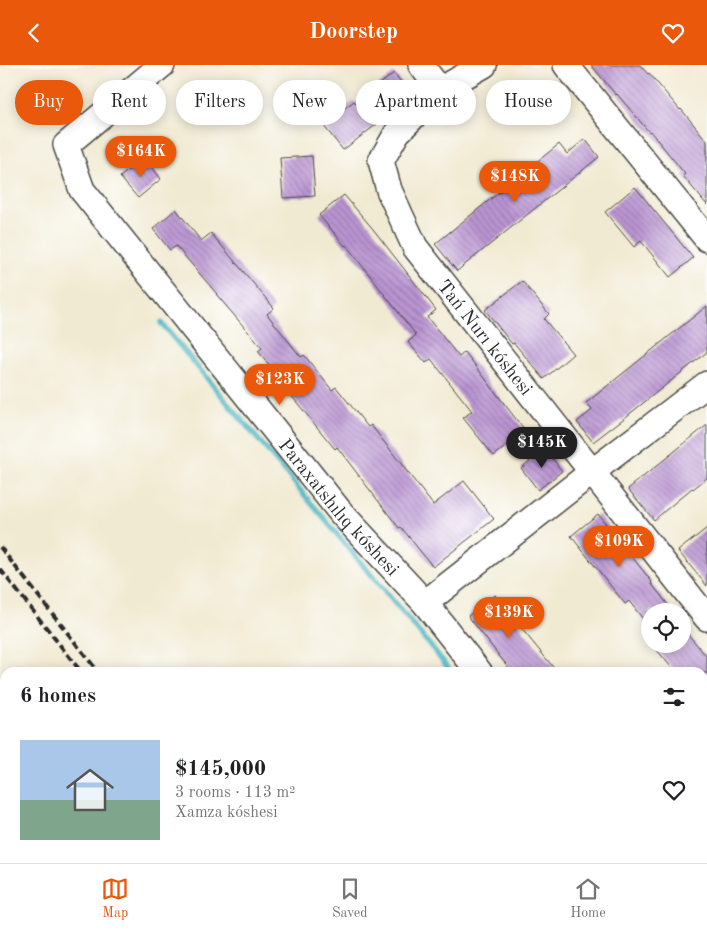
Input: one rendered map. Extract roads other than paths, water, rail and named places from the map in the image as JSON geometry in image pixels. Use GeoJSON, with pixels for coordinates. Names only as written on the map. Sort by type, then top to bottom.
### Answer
{"type":"FeatureCollection","features":[{"type":"Feature","properties":{"kind":"street","name":"Paraxatshılıq kóshesi"},"geometry":{"type":"LineString","coordinates":[[162,65],[66,145],[82,190],[342,514],[425,603],[475,667]]}},
{"type":"Feature","properties":{"kind":"street"},"geometry":{"type":"LineString","coordinates":[[421,65],[432,80]]}},
{"type":"Feature","properties":{"kind":"street"},"geometry":{"type":"LineString","coordinates":[[458,80],[484,65]]}},
{"type":"Feature","properties":{"kind":"street"},"geometry":{"type":"LineString","coordinates":[[566,65],[707,239]]}},
{"type":"Feature","properties":{"kind":"street","name":"Tań Nurı kóshesi"},"geometry":{"type":"LineString","coordinates":[[405,125],[397,133],[381,161],[389,190],[415,247],[707,618]]}},
{"type":"Feature","properties":{"kind":"street"},"geometry":{"type":"LineString","coordinates":[[425,603],[707,384]]}},
{"type":"Feature","properties":{"kind":"waterway"},"geometry":{"type":"LineString","coordinates":[[161,323],[448,667]]}},
{"type":"Feature","properties":{"kind":"railway"},"geometry":{"type":"LineString","coordinates":[[0,547],[94,667]]}},
{"type":"Feature","properties":{"kind":"railway"},"geometry":{"type":"LineString","coordinates":[[0,569],[77,667]]}}]}
